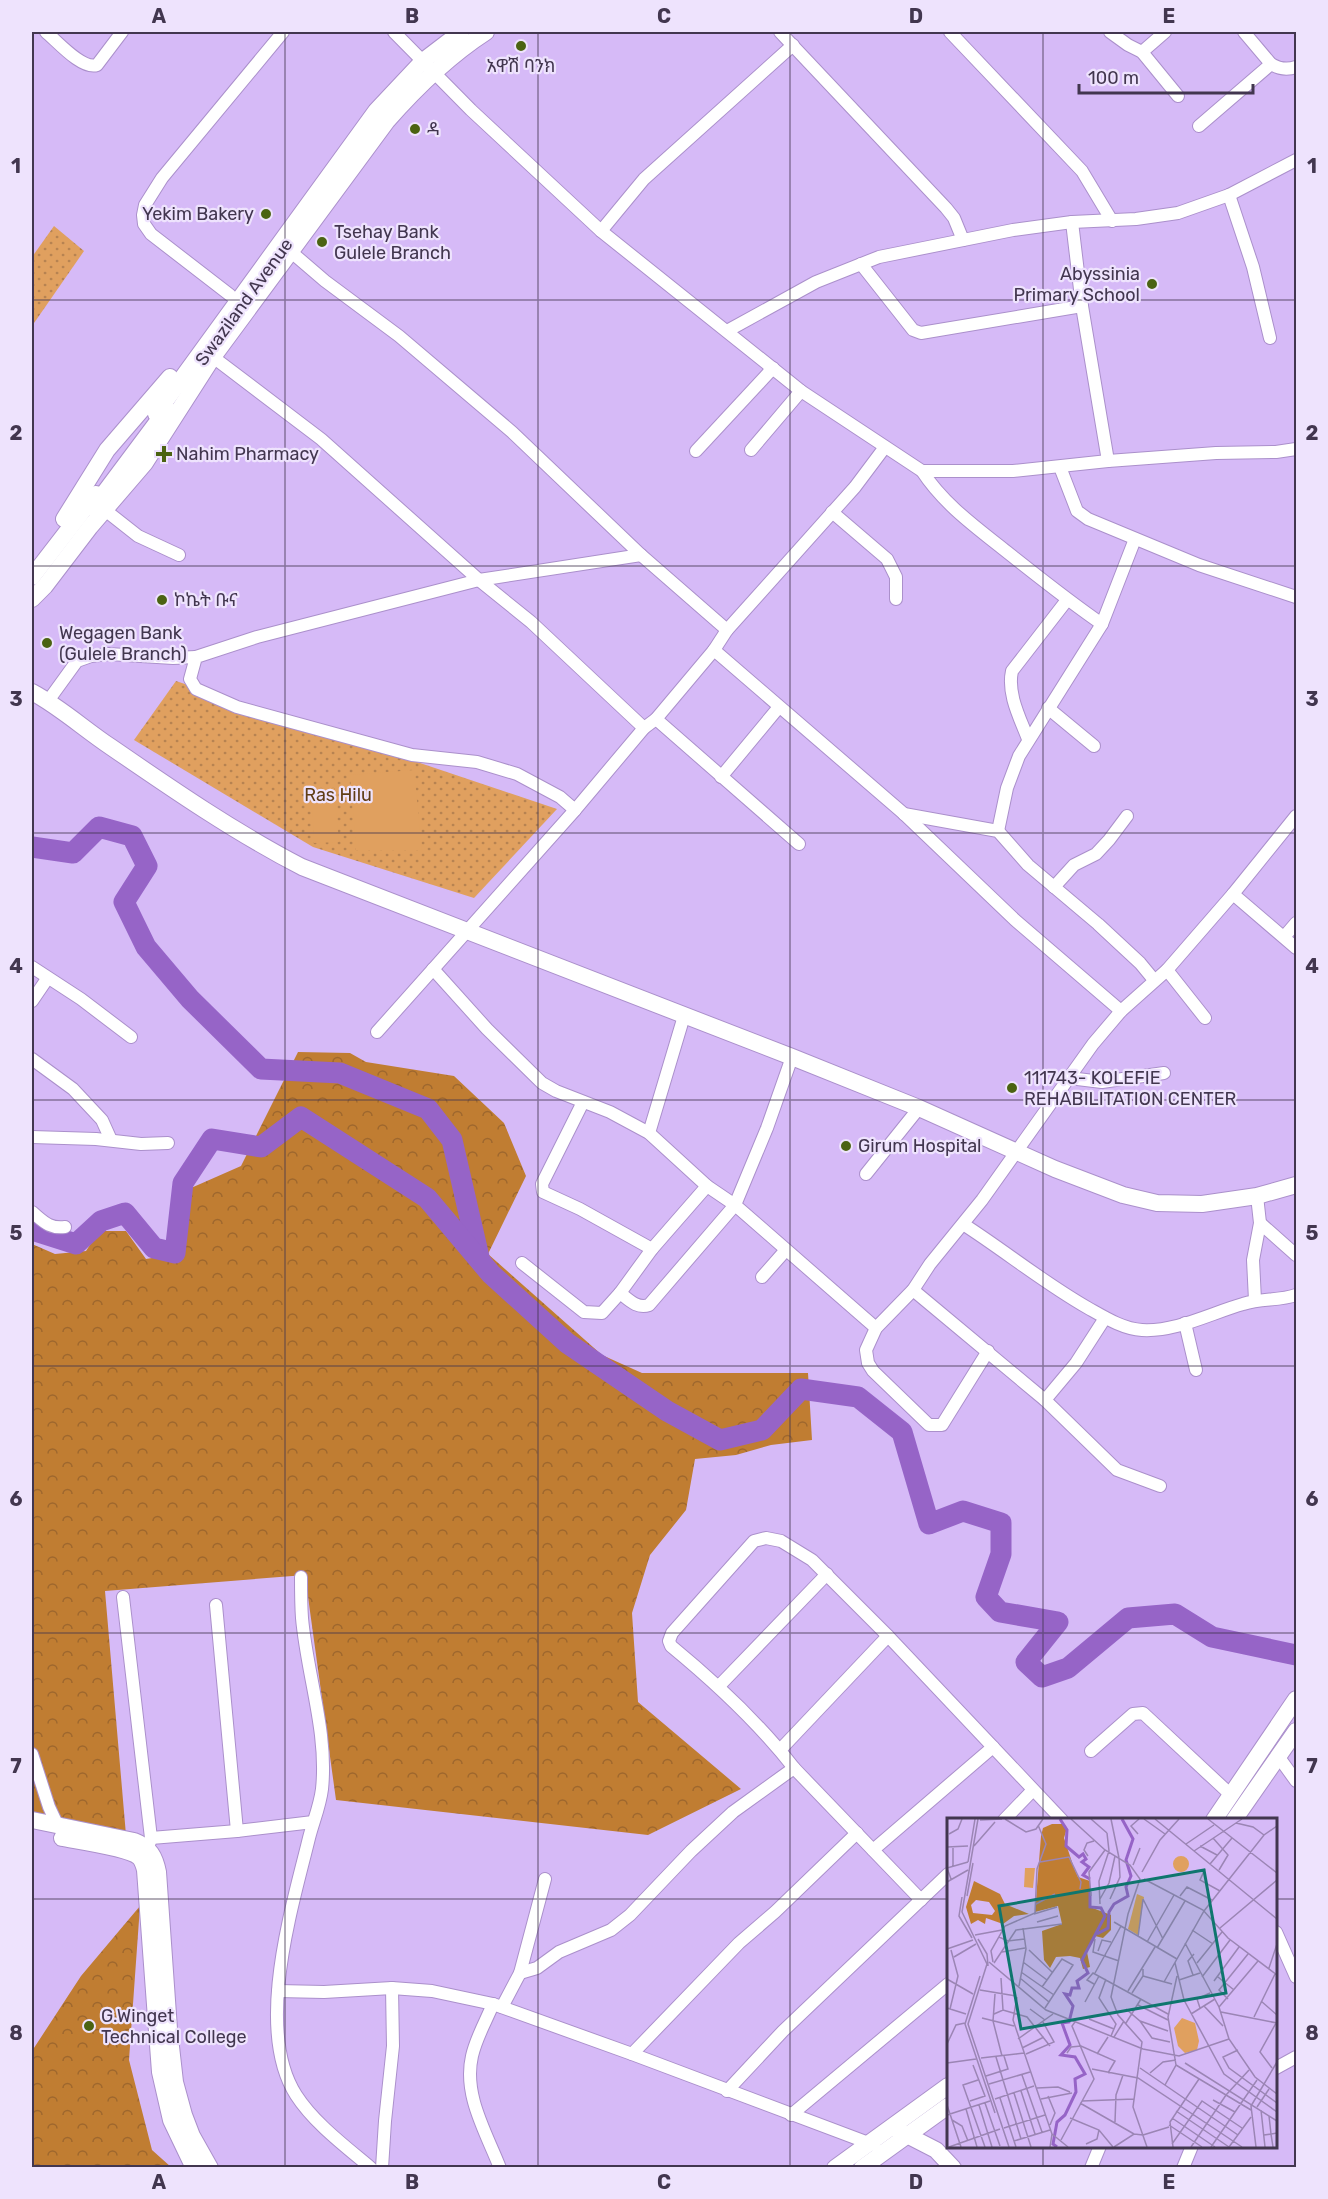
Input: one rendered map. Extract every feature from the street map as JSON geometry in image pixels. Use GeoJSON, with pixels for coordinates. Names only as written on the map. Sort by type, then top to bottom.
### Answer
{"type":"FeatureCollection","features":[{"type":"Feature","properties":{"kind":"main road"},"geometry":{"type":"LineString","coordinates":[[32,599],[145,463],[213,357],[387,122],[448,32]]}},
{"type":"Feature","properties":{"kind":"main road","name":"Swaziland Avenue"},"geometry":{"type":"LineString","coordinates":[[32,578],[370,119],[461,32]]}},
{"type":"Feature","properties":{"kind":"main road","name":"Swaziland Avenue"},"geometry":{"type":"LineString","coordinates":[[32,587],[60,554],[376,122],[426,65],[473,32]]}},
{"type":"Feature","properties":{"kind":"main road"},"geometry":{"type":"LineString","coordinates":[[32,561],[68,513],[107,450],[157,393],[364,112],[387,86],[486,32]]}},
{"type":"Feature","properties":{"kind":"main road"},"geometry":{"type":"LineString","coordinates":[[32,692],[110,746],[287,860],[321,876],[792,1057],[919,1108],[1089,1183],[1142,1201],[1202,1204],[1257,1196],[1296,1185]]}},
{"type":"Feature","properties":{"kind":"main road"},"geometry":{"type":"LineString","coordinates":[[1215,1818],[1296,1699]]}},
{"type":"Feature","properties":{"kind":"main road"},"geometry":{"type":"LineString","coordinates":[[1235,1818],[1296,1731]]}},
{"type":"Feature","properties":{"kind":"main road"},"geometry":{"type":"LineString","coordinates":[[32,1820],[149,1843],[158,1872],[171,2056],[175,2082],[188,2126],[210,2168]]}},
{"type":"Feature","properties":{"kind":"main road"},"geometry":{"type":"LineString","coordinates":[[32,1831],[126,1852],[139,1857],[143,1863],[160,2072],[171,2120],[195,2168]]}},
{"type":"Feature","properties":{"kind":"main road"},"geometry":{"type":"LineString","coordinates":[[835,2168],[947,2087]]}},
{"type":"Feature","properties":{"kind":"main road"},"geometry":{"type":"LineString","coordinates":[[862,2168],[947,2107]]}},
{"type":"Feature","properties":{"kind":"main road"},"geometry":{"type":"LineString","coordinates":[[891,2127],[936,2150],[953,2168]]}},
{"type":"Feature","properties":{"kind":"street"},"geometry":{"type":"LineString","coordinates":[[46,32],[83,64],[91,67],[97,65],[122,32]]}},
{"type":"Feature","properties":{"kind":"street"},"geometry":{"type":"LineString","coordinates":[[230,295],[151,234],[144,224],[145,205],[162,178],[283,32]]}},
{"type":"Feature","properties":{"kind":"street"},"geometry":{"type":"LineString","coordinates":[[394,32],[601,231],[801,391],[922,471],[931,484],[964,518],[1067,600],[1102,624]]}},
{"type":"Feature","properties":{"kind":"street"},"geometry":{"type":"LineString","coordinates":[[780,32],[946,208],[956,222],[963,240]]}},
{"type":"Feature","properties":{"kind":"street"},"geometry":{"type":"LineString","coordinates":[[950,32],[1082,171],[1112,221]]}},
{"type":"Feature","properties":{"kind":"street"},"geometry":{"type":"LineString","coordinates":[[1110,32],[1142,52],[1178,96]]}},
{"type":"Feature","properties":{"kind":"street"},"geometry":{"type":"LineString","coordinates":[[1142,52],[1166,32]]}},
{"type":"Feature","properties":{"kind":"street"},"geometry":{"type":"LineString","coordinates":[[1244,32],[1271,64],[1281,69],[1296,66]]}},
{"type":"Feature","properties":{"kind":"street"},"geometry":{"type":"LineString","coordinates":[[601,231],[644,178],[793,45]]}},
{"type":"Feature","properties":{"kind":"street"},"geometry":{"type":"LineString","coordinates":[[1199,126],[1271,64]]}},
{"type":"Feature","properties":{"kind":"street"},"geometry":{"type":"LineString","coordinates":[[728,331],[816,282],[897,253],[1012,230],[1072,222],[1112,221],[1178,213],[1229,195],[1296,160]]}},
{"type":"Feature","properties":{"kind":"street"},"geometry":{"type":"LineString","coordinates":[[1229,195],[1253,267],[1270,338]]}},
{"type":"Feature","properties":{"kind":"street"},"geometry":{"type":"LineString","coordinates":[[1072,222],[1082,306],[1108,461]]}},
{"type":"Feature","properties":{"kind":"street"},"geometry":{"type":"LineString","coordinates":[[290,251],[325,281],[399,336],[512,432],[641,555],[727,630]]}},
{"type":"Feature","properties":{"kind":"street"},"geometry":{"type":"LineString","coordinates":[[861,264],[913,330],[921,333],[1082,306]]}},
{"type":"Feature","properties":{"kind":"street"},"geometry":{"type":"LineString","coordinates":[[213,357],[321,439],[479,580],[531,622],[645,728]]}},
{"type":"Feature","properties":{"kind":"street"},"geometry":{"type":"LineString","coordinates":[[696,451],[773,368]]}},
{"type":"Feature","properties":{"kind":"street"},"geometry":{"type":"LineString","coordinates":[[751,450],[801,391]]}},
{"type":"Feature","properties":{"kind":"street"},"geometry":{"type":"LineString","coordinates":[[377,1032],[645,728],[656,719],[714,650],[727,630],[861,479],[885,447]]}},
{"type":"Feature","properties":{"kind":"street"},"geometry":{"type":"LineString","coordinates":[[922,471],[978,473],[1108,461],[1296,449]]}},
{"type":"Feature","properties":{"kind":"street"},"geometry":{"type":"LineString","coordinates":[[1060,467],[1075,506],[1081,515],[1199,565],[1296,597]]}},
{"type":"Feature","properties":{"kind":"street"},"geometry":{"type":"LineString","coordinates":[[105,510],[138,536],[178,555]]}},
{"type":"Feature","properties":{"kind":"street"},"geometry":{"type":"LineString","coordinates":[[832,512],[888,559],[896,577],[896,599]]}},
{"type":"Feature","properties":{"kind":"street"},"geometry":{"type":"LineString","coordinates":[[998,831],[1009,779],[1028,739],[1076,668],[1102,624],[1135,539]]}},
{"type":"Feature","properties":{"kind":"street"},"geometry":{"type":"LineString","coordinates":[[48,701],[77,661],[91,656],[109,654],[196,657],[257,637],[479,580],[641,555]]}},
{"type":"Feature","properties":{"kind":"street"},"geometry":{"type":"LineString","coordinates":[[1028,739],[1012,695],[1010,684],[1012,671],[1067,600]]}},
{"type":"Feature","properties":{"kind":"street"},"geometry":{"type":"LineString","coordinates":[[714,650],[903,813],[1014,920],[1121,1011]]}},
{"type":"Feature","properties":{"kind":"street"},"geometry":{"type":"LineString","coordinates":[[196,657],[190,679],[196,689],[237,707],[412,755],[477,762],[497,767],[539,785],[560,797],[575,810]]}},
{"type":"Feature","properties":{"kind":"street"},"geometry":{"type":"LineString","coordinates":[[721,777],[779,707]]}},
{"type":"Feature","properties":{"kind":"street"},"geometry":{"type":"LineString","coordinates":[[1048,708],[1094,746]]}},
{"type":"Feature","properties":{"kind":"street"},"geometry":{"type":"LineString","coordinates":[[656,719],[799,844]]}},
{"type":"Feature","properties":{"kind":"street"},"geometry":{"type":"LineString","coordinates":[[903,813],[998,831],[1028,865],[1098,924],[1140,963],[1154,980]]}},
{"type":"Feature","properties":{"kind":"street"},"geometry":{"type":"LineString","coordinates":[[1054,887],[1074,865],[1096,854],[1127,816]]}},
{"type":"Feature","properties":{"kind":"street"},"geometry":{"type":"LineString","coordinates":[[988,1351],[942,1425],[929,1425],[873,1371],[868,1363],[866,1350],[876,1328],[913,1290],[930,1264],[982,1200],[1093,1044],[1121,1011],[1167,970],[1296,816]]}},
{"type":"Feature","properties":{"kind":"street"},"geometry":{"type":"LineString","coordinates":[[1233,894],[1296,948]]}},
{"type":"Feature","properties":{"kind":"street"},"geometry":{"type":"LineString","coordinates":[[1284,937],[1296,922]]}},
{"type":"Feature","properties":{"kind":"street"},"geometry":{"type":"LineString","coordinates":[[32,967],[47,979],[81,999],[131,1037]]}},
{"type":"Feature","properties":{"kind":"street"},"geometry":{"type":"LineString","coordinates":[[432,969],[487,1029],[542,1083],[556,1091],[610,1112],[649,1133],[707,1186],[735,1205],[772,1236],[786,1251],[876,1328]]}},
{"type":"Feature","properties":{"kind":"street"},"geometry":{"type":"LineString","coordinates":[[1167,970],[1204,1018]]}},
{"type":"Feature","properties":{"kind":"street"},"geometry":{"type":"LineString","coordinates":[[32,1000],[47,979]]}},
{"type":"Feature","properties":{"kind":"street"},"geometry":{"type":"LineString","coordinates":[[649,1133],[684,1016]]}},
{"type":"Feature","properties":{"kind":"street"},"geometry":{"type":"LineString","coordinates":[[620,1293],[636,1305],[645,1307],[657,1299],[735,1205],[767,1128],[792,1057]]}},
{"type":"Feature","properties":{"kind":"street"},"geometry":{"type":"LineString","coordinates":[[32,1059],[73,1089],[102,1120],[111,1140]]}},
{"type":"Feature","properties":{"kind":"street"},"geometry":{"type":"LineString","coordinates":[[1069,1078],[1102,1082],[1164,1073]]}},
{"type":"Feature","properties":{"kind":"street"},"geometry":{"type":"LineString","coordinates":[[583,1102],[542,1184],[543,1192],[580,1209],[652,1250]]}},
{"type":"Feature","properties":{"kind":"street"},"geometry":{"type":"LineString","coordinates":[[866,1174],[919,1108]]}},
{"type":"Feature","properties":{"kind":"street"},"geometry":{"type":"LineString","coordinates":[[32,1137],[111,1140],[141,1144],[168,1143]]}},
{"type":"Feature","properties":{"kind":"street"},"geometry":{"type":"LineString","coordinates":[[522,1263],[584,1312],[594,1314],[602,1312],[707,1186]]}},
{"type":"Feature","properties":{"kind":"street"},"geometry":{"type":"LineString","coordinates":[[1255,1300],[1253,1260],[1260,1223],[1257,1196]]}},
{"type":"Feature","properties":{"kind":"street"},"geometry":{"type":"LineString","coordinates":[[32,1212],[48,1226],[64,1227]]}},
{"type":"Feature","properties":{"kind":"street"},"geometry":{"type":"LineString","coordinates":[[1260,1223],[1296,1255]]}},
{"type":"Feature","properties":{"kind":"street"},"geometry":{"type":"LineString","coordinates":[[963,1224],[1034,1274],[1105,1318],[1130,1328],[1142,1330],[1185,1323],[1255,1300],[1270,1300],[1296,1295]]}},
{"type":"Feature","properties":{"kind":"street"},"geometry":{"type":"LineString","coordinates":[[762,1277],[786,1251]]}},
{"type":"Feature","properties":{"kind":"street"},"geometry":{"type":"LineString","coordinates":[[913,1290],[1045,1400],[1117,1470],[1160,1486]]}},
{"type":"Feature","properties":{"kind":"street"},"geometry":{"type":"LineString","coordinates":[[1045,1400],[1076,1363],[1105,1318]]}},
{"type":"Feature","properties":{"kind":"street"},"geometry":{"type":"LineString","coordinates":[[1185,1323],[1196,1370]]}},
{"type":"Feature","properties":{"kind":"street"},"geometry":{"type":"LineString","coordinates":[[921,1900],[719,1686],[671,1646],[670,1637],[754,1541],[766,1538],[788,1544],[812,1560],[888,1636],[1060,1818]]}},
{"type":"Feature","properties":{"kind":"street"},"geometry":{"type":"LineString","coordinates":[[719,1686],[827,1574]]}},
{"type":"Feature","properties":{"kind":"street"},"geometry":{"type":"LineString","coordinates":[[301,1577],[302,1618],[319,1725],[322,1788],[280,1968],[278,1991],[280,2053],[290,2084],[305,2106],[371,2168]]}},
{"type":"Feature","properties":{"kind":"street"},"geometry":{"type":"LineString","coordinates":[[123,1597],[149,1843],[313,1822]]}},
{"type":"Feature","properties":{"kind":"street"},"geometry":{"type":"LineString","coordinates":[[216,1605],[237,1831]]}},
{"type":"Feature","properties":{"kind":"street"},"geometry":{"type":"LineString","coordinates":[[780,1750],[888,1636]]}},
{"type":"Feature","properties":{"kind":"street"},"geometry":{"type":"LineString","coordinates":[[1091,1751],[1133,1714],[1143,1713],[1231,1795]]}},
{"type":"Feature","properties":{"kind":"street"},"geometry":{"type":"LineString","coordinates":[[873,1850],[993,1747]]}},
{"type":"Feature","properties":{"kind":"street"},"geometry":{"type":"LineString","coordinates":[[32,1754],[49,1807],[58,1826]]}},
{"type":"Feature","properties":{"kind":"street"},"geometry":{"type":"LineString","coordinates":[[1278,1756],[1296,1781]]}},
{"type":"Feature","properties":{"kind":"street"},"geometry":{"type":"LineString","coordinates":[[520,1973],[537,1968],[559,1953],[611,1930],[630,1915],[691,1851],[733,1812],[794,1768]]}},
{"type":"Feature","properties":{"kind":"street"},"geometry":{"type":"LineString","coordinates":[[1006,1818],[1032,1791]]}},
{"type":"Feature","properties":{"kind":"street"},"geometry":{"type":"LineString","coordinates":[[632,2054],[739,1943],[775,1912],[857,1833]]}},
{"type":"Feature","properties":{"kind":"street"},"geometry":{"type":"LineString","coordinates":[[727,2091],[783,2031],[947,1875]]}},
{"type":"Feature","properties":{"kind":"street"},"geometry":{"type":"LineString","coordinates":[[500,2168],[471,2096],[469,2083],[471,2056],[498,2006],[520,1973],[545,1879]]}},
{"type":"Feature","properties":{"kind":"street"},"geometry":{"type":"LineString","coordinates":[[1277,1935],[1292,1959],[1296,1977]]}},
{"type":"Feature","properties":{"kind":"street"},"geometry":{"type":"LineString","coordinates":[[791,2115],[947,1985]]}},
{"type":"Feature","properties":{"kind":"street"},"geometry":{"type":"LineString","coordinates":[[278,1991],[324,1992],[392,1988],[432,1991],[498,2006],[870,2143],[884,2152]]}},
{"type":"Feature","properties":{"kind":"street"},"geometry":{"type":"LineString","coordinates":[[382,2168],[393,2046],[392,1988]]}},
{"type":"Feature","properties":{"kind":"street"},"geometry":{"type":"LineString","coordinates":[[1277,2067],[1296,2057]]}},
{"type":"Feature","properties":{"kind":"street"},"geometry":{"type":"LineString","coordinates":[[1091,2168],[1099,2148]]}},
{"type":"Feature","properties":{"kind":"street"},"geometry":{"type":"LineString","coordinates":[[1183,2168],[1191,2148]]}},
{"type":"Feature","properties":{"kind":"green space"},"geometry":{"type":"Polygon","coordinates":[[[54,226],[84,251],[32,326],[32,257],[54,226]]]}},
{"type":"Feature","properties":{"kind":"green space","name":"Ras Hilu"},"geometry":{"type":"Polygon","coordinates":[[[176,681],[557,809],[474,898],[313,847],[134,740],[176,681]]]}},
{"type":"Feature","properties":{"kind":"green space"},"geometry":{"type":"Polygon","coordinates":[[[414,770],[422,850],[356,850],[350,775],[414,770]]]}},
{"type":"Feature","properties":{"kind":"green space"},"geometry":{"type":"Polygon","coordinates":[[[334,788],[339,842],[314,843],[311,789],[334,788]]]}},
{"type":"Feature","properties":{"kind":"green space"},"geometry":{"type":"Polygon","coordinates":[[[298,1052],[350,1053],[366,1062],[454,1076],[504,1123],[526,1176],[488,1254],[602,1355],[642,1373],[808,1373],[812,1440],[771,1445],[736,1455],[695,1459],[686,1510],[650,1555],[632,1613],[638,1702],[741,1789],[648,1835],[336,1800],[305,1575],[105,1591],[126,1835],[32,1819],[32,1244],[55,1254],[86,1251],[99,1231],[126,1231],[146,1259],[182,1253],[191,1188],[241,1166],[298,1052]]]}},
{"type":"Feature","properties":{"kind":"green space"},"geometry":{"type":"Polygon","coordinates":[[[140,1906],[129,2060],[152,2150],[171,2167],[32,2168],[32,2051],[81,1976],[140,1906]]]}},
{"type":"Feature","properties":{"kind":"waterway"},"geometry":{"type":"LineString","coordinates":[[32,847],[73,853],[99,827],[132,836],[147,866],[124,902],[146,947],[190,999],[261,1069],[340,1073],[428,1109],[452,1140],[479,1257]]}},
{"type":"Feature","properties":{"kind":"waterway"},"geometry":{"type":"LineString","coordinates":[[32,1230],[76,1244],[101,1221],[125,1213],[154,1248],[175,1253],[183,1183],[212,1139],[261,1147],[301,1117],[427,1198],[491,1274],[567,1343],[667,1411],[720,1440],[762,1430],[801,1389],[858,1397],[902,1432],[929,1524],[963,1511],[1001,1523],[1001,1554],[986,1597],[1000,1612],[1058,1622],[1026,1662],[1042,1677],[1068,1668],[1128,1618],[1175,1614],[1212,1637],[1296,1655]]}},
{"type":"Feature","properties":{"kind":"place","name":"አዋሽ ባንክ"},"geometry":{"type":"Point","coordinates":[521,46]}},
{"type":"Feature","properties":{"kind":"place","name":"ዳ"},"geometry":{"type":"Point","coordinates":[415,129]}},
{"type":"Feature","properties":{"kind":"place","name":"Yekim Bakery"},"geometry":{"type":"Point","coordinates":[266,214]}},
{"type":"Feature","properties":{"kind":"place","name":"Tsehay Bank Gulele Branch"},"geometry":{"type":"Point","coordinates":[322,242]}},
{"type":"Feature","properties":{"kind":"place","name":"Abyssinia Primary School"},"geometry":{"type":"Point","coordinates":[1152,284]}},
{"type":"Feature","properties":{"kind":"place","name":"Nahim Pharmacy"},"geometry":{"type":"Point","coordinates":[164,454]}},
{"type":"Feature","properties":{"kind":"place","name":"ኮኬት ቡና"},"geometry":{"type":"Point","coordinates":[162,600]}},
{"type":"Feature","properties":{"kind":"place","name":"Wegagen Bank (Gulele Branch)"},"geometry":{"type":"Point","coordinates":[47,643]}},
{"type":"Feature","properties":{"kind":"place","name":"111743- KOLEFIE REHABILITATION CENTER"},"geometry":{"type":"Point","coordinates":[1012,1088]}},
{"type":"Feature","properties":{"kind":"place","name":"Girum Hospital"},"geometry":{"type":"Point","coordinates":[846,1146]}},
{"type":"Feature","properties":{"kind":"place","name":"G.Winget Technical College"},"geometry":{"type":"Point","coordinates":[89,2026]}}]}
